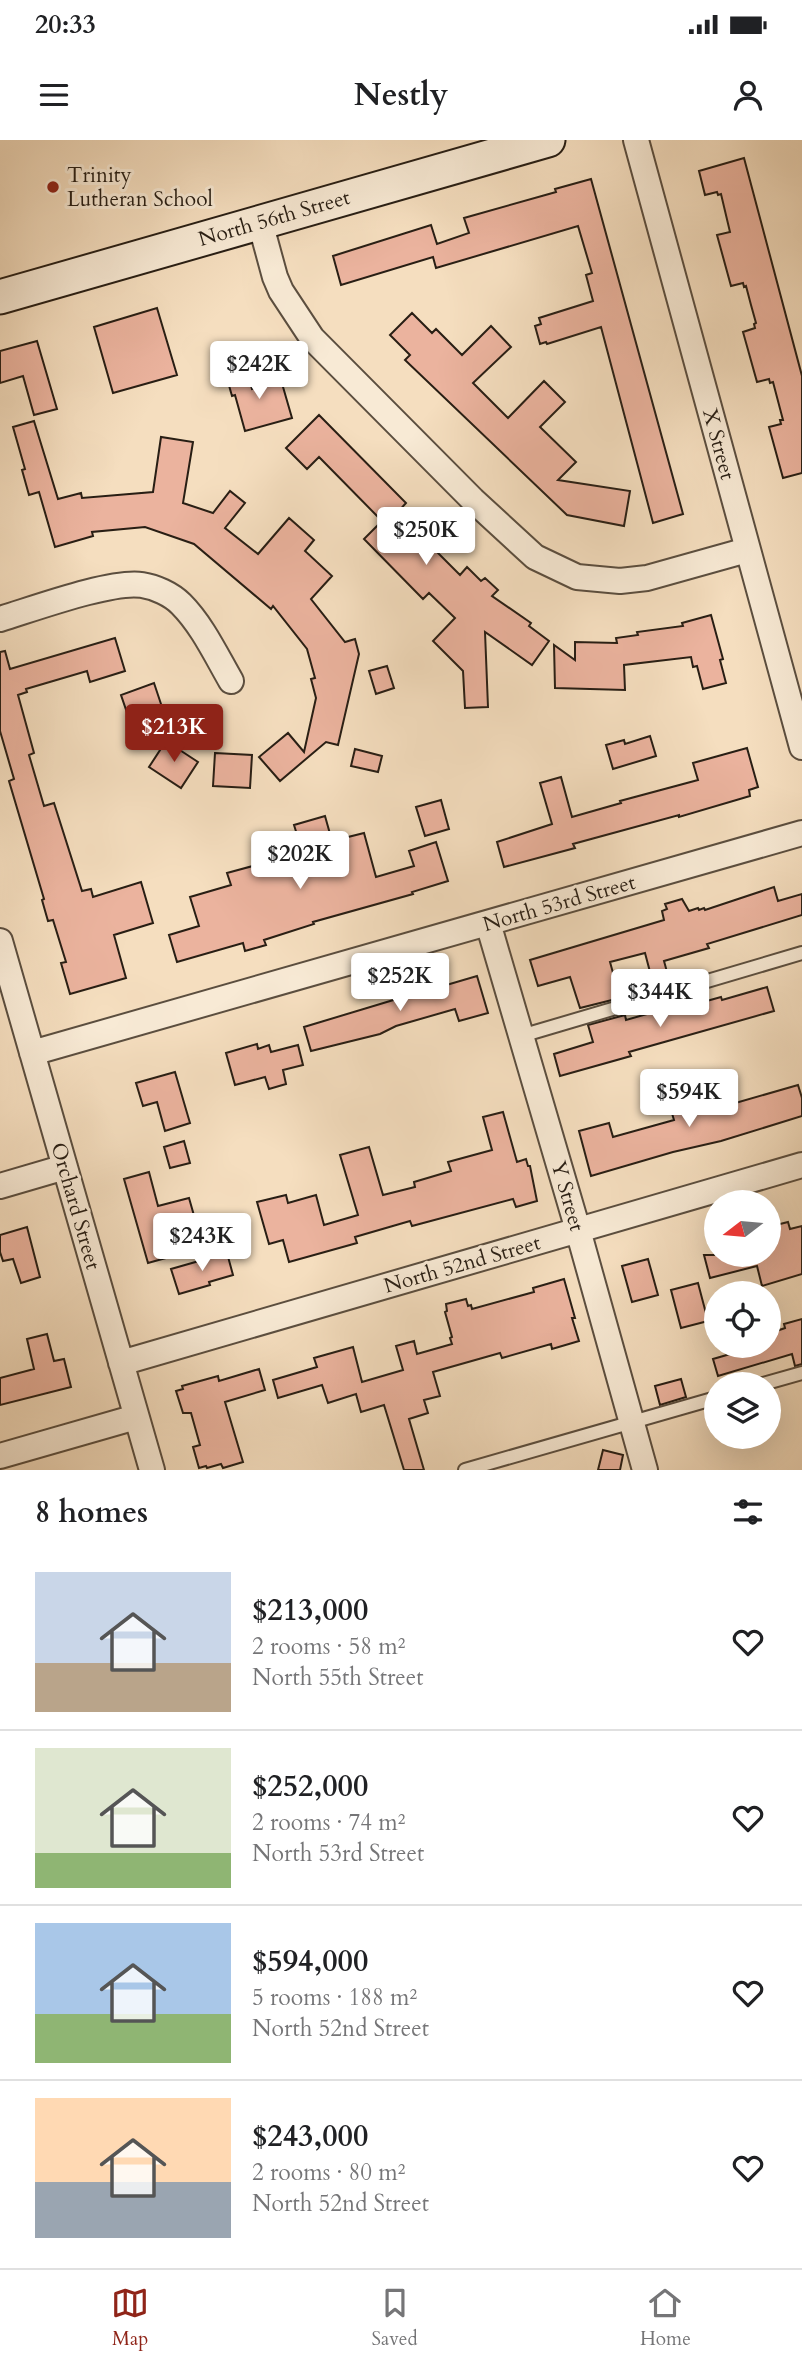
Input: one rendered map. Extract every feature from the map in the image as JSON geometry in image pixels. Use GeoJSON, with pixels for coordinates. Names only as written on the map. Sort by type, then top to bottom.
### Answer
{"type":"FeatureCollection","features":[{"type":"Feature","properties":{"kind":"main road","name":"North 56th Street"},"geometry":{"type":"LineString","coordinates":[[0,297],[548,140]]}},
{"type":"Feature","properties":{"kind":"street","name":"X Street"},"geometry":{"type":"LineString","coordinates":[[636,140],[802,747]]}},
{"type":"Feature","properties":{"kind":"street"},"geometry":{"type":"LineString","coordinates":[[260,222],[281,291],[312,338],[473,500],[521,547],[535,557],[576,577],[620,581],[647,578],[747,550]]}},
{"type":"Feature","properties":{"kind":"street"},"geometry":{"type":"LineString","coordinates":[[0,619],[110,587],[142,585],[178,601],[189,613],[231,681]]}},
{"type":"Feature","properties":{"kind":"street","name":"North 53rd Street"},"geometry":{"type":"LineString","coordinates":[[32,1053],[802,833]]}},
{"type":"Feature","properties":{"kind":"street","name":"Y Street"},"geometry":{"type":"LineString","coordinates":[[488,923],[645,1470]]}},
{"type":"Feature","properties":{"kind":"street","name":"Orchard Street"},"geometry":{"type":"LineString","coordinates":[[0,941],[152,1470]]}},
{"type":"Feature","properties":{"kind":"street","name":"North 52nd Street"},"geometry":{"type":"LineString","coordinates":[[121,1363],[802,1165]]}},
{"type":"Feature","properties":{"kind":"street"},"geometry":{"type":"LineString","coordinates":[[0,1186],[65,1167]]}},
{"type":"Feature","properties":{"kind":"street"},"geometry":{"type":"LineString","coordinates":[[0,1456],[136,1417]]}},
{"type":"Feature","properties":{"kind":"lane"},"geometry":{"type":"LineString","coordinates":[[521,1036],[802,953]]}},
{"type":"Feature","properties":{"kind":"lane"},"geometry":{"type":"LineString","coordinates":[[781,1379],[802,1373]]}},
{"type":"Feature","properties":{"kind":"lane"},"geometry":{"type":"LineString","coordinates":[[465,1470],[704,1401]]}},
{"type":"Feature","properties":{"kind":"building"},"geometry":{"type":"Polygon","coordinates":[[[744,158],[802,376],[802,473],[783,478],[769,427],[781,424],[780,420],[783,420],[773,382],[770,383],[769,379],[757,382],[743,332],[755,328],[756,323],[746,286],[744,287],[743,283],[731,286],[717,235],[730,232],[721,194],[718,195],[717,192],[705,195],[699,171],[744,158]]]}},
{"type":"Feature","properties":{"kind":"building"},"geometry":{"type":"Polygon","coordinates":[[[591,179],[683,514],[653,523],[601,327],[540,344],[535,326],[541,324],[539,318],[593,301],[586,275],[592,273],[578,226],[436,268],[433,257],[341,285],[333,256],[431,225],[437,244],[469,233],[464,218],[556,192],[555,189],[591,179]]]}},
{"type":"Feature","properties":{"kind":"building"},"geometry":{"type":"Polygon","coordinates":[[[157,308],[177,375],[113,393],[94,327],[157,308]]]}},
{"type":"Feature","properties":{"kind":"building"},"geometry":{"type":"Polygon","coordinates":[[[412,313],[432,333],[436,329],[462,355],[491,326],[511,347],[473,383],[508,418],[544,381],[565,402],[540,427],[576,462],[558,480],[630,491],[624,526],[567,515],[405,360],[410,355],[390,335],[412,313]]]}},
{"type":"Feature","properties":{"kind":"building"},"geometry":{"type":"Polygon","coordinates":[[[37,341],[57,409],[34,415],[23,376],[0,383],[0,351],[37,341]]]}},
{"type":"Feature","properties":{"kind":"building"},"geometry":{"type":"Polygon","coordinates":[[[247,369],[252,389],[281,380],[292,418],[245,431],[226,375],[247,369]]]}},
{"type":"Feature","properties":{"kind":"building"},"geometry":{"type":"Polygon","coordinates":[[[319,415],[406,503],[398,512],[424,537],[432,529],[444,541],[435,550],[460,575],[467,567],[481,581],[485,578],[498,590],[492,596],[531,623],[529,626],[549,641],[532,665],[485,632],[488,707],[465,708],[463,671],[433,641],[455,618],[429,593],[423,599],[364,539],[382,521],[319,457],[307,469],[286,448],[319,415]]]}},
{"type":"Feature","properties":{"kind":"building"},"geometry":{"type":"Polygon","coordinates":[[[34,421],[58,499],[81,493],[82,498],[153,492],[161,437],[193,442],[183,503],[213,513],[230,491],[245,503],[225,528],[258,554],[289,518],[314,540],[305,551],[332,576],[311,599],[345,642],[355,639],[359,654],[338,745],[326,742],[280,781],[259,757],[288,733],[304,752],[316,698],[311,679],[315,678],[307,649],[273,606],[271,609],[194,544],[145,527],[92,532],[93,536],[55,547],[39,492],[29,495],[13,427],[34,421]]]}},
{"type":"Feature","properties":{"kind":"building"},"geometry":{"type":"Polygon","coordinates":[[[711,615],[723,659],[720,660],[726,683],[703,689],[697,666],[693,667],[691,657],[624,665],[625,690],[555,688],[554,645],[575,660],[575,642],[617,643],[616,638],[638,635],[637,632],[683,626],[682,623],[711,615]]]}},
{"type":"Feature","properties":{"kind":"building"},"geometry":{"type":"Polygon","coordinates":[[[115,638],[125,671],[90,682],[87,671],[26,689],[27,692],[18,695],[34,753],[29,755],[44,806],[54,803],[82,891],[91,889],[93,897],[141,882],[153,923],[114,935],[126,978],[70,994],[61,963],[66,962],[53,920],[48,921],[9,781],[14,779],[0,731],[0,652],[5,651],[10,669],[115,638]]]}},
{"type":"Feature","properties":{"kind":"building"},"geometry":{"type":"Polygon","coordinates":[[[387,666],[394,688],[376,694],[369,671],[387,666]]]}},
{"type":"Feature","properties":{"kind":"building"},"geometry":{"type":"Polygon","coordinates":[[[154,683],[167,722],[134,733],[121,695],[154,683]]]}},
{"type":"Feature","properties":{"kind":"building"},"geometry":{"type":"Polygon","coordinates":[[[650,736],[656,756],[613,769],[606,745],[624,740],[625,744],[650,736]]]}},
{"type":"Feature","properties":{"kind":"building"},"geometry":{"type":"Polygon","coordinates":[[[166,741],[198,762],[181,788],[149,767],[166,741]]]}},
{"type":"Feature","properties":{"kind":"building"},"geometry":{"type":"Polygon","coordinates":[[[747,748],[758,787],[749,790],[750,796],[573,844],[575,848],[504,867],[497,842],[552,824],[540,783],[561,777],[572,817],[698,780],[693,763],[747,748]]]}},
{"type":"Feature","properties":{"kind":"building"},"geometry":{"type":"Polygon","coordinates":[[[355,749],[382,756],[378,772],[351,766],[355,749]]]}},
{"type":"Feature","properties":{"kind":"building"},"geometry":{"type":"Polygon","coordinates":[[[215,753],[252,755],[250,788],[213,786],[215,753]]]}},
{"type":"Feature","properties":{"kind":"building"},"geometry":{"type":"Polygon","coordinates":[[[441,800],[449,829],[425,836],[416,807],[441,800]]]}},
{"type":"Feature","properties":{"kind":"building"},"geometry":{"type":"Polygon","coordinates":[[[325,816],[332,841],[364,833],[376,877],[414,866],[409,851],[436,842],[448,881],[412,892],[413,894],[313,922],[314,924],[264,940],[266,945],[245,951],[243,943],[177,962],[169,935],[199,926],[190,897],[231,885],[227,873],[271,861],[268,850],[299,841],[294,825],[325,816]]]}},
{"type":"Feature","properties":{"kind":"building"},"geometry":{"type":"Polygon","coordinates":[[[774,887],[778,901],[802,894],[802,915],[707,944],[709,948],[664,961],[670,983],[654,987],[645,953],[610,962],[620,998],[580,1008],[570,977],[538,986],[530,960],[664,920],[662,911],[667,909],[665,904],[682,899],[689,911],[698,908],[705,910],[774,887]]]}},
{"type":"Feature","properties":{"kind":"building"},"geometry":{"type":"Polygon","coordinates":[[[477,976],[488,1013],[459,1021],[455,1009],[396,1026],[380,1034],[311,1051],[304,1027],[400,998],[399,994],[408,991],[406,982],[422,978],[426,991],[477,976]]]}},
{"type":"Feature","properties":{"kind":"building"},"geometry":{"type":"Polygon","coordinates":[[[767,987],[774,1011],[629,1052],[631,1056],[560,1076],[554,1054],[593,1042],[588,1025],[625,1015],[626,1020],[661,1010],[659,1004],[675,1000],[678,1009],[767,987]]]}},
{"type":"Feature","properties":{"kind":"building"},"geometry":{"type":"Polygon","coordinates":[[[257,1044],[258,1049],[269,1045],[271,1052],[298,1045],[303,1065],[283,1070],[286,1084],[269,1089],[265,1077],[235,1085],[226,1053],[257,1044]]]}},
{"type":"Feature","properties":{"kind":"building"},"geometry":{"type":"Polygon","coordinates":[[[175,1072],[190,1123],[165,1131],[157,1102],[143,1106],[136,1083],[175,1072]]]}},
{"type":"Feature","properties":{"kind":"building"},"geometry":{"type":"Polygon","coordinates":[[[798,1085],[802,1098],[802,1116],[591,1176],[579,1131],[609,1123],[613,1137],[674,1120],[671,1110],[729,1094],[732,1104],[798,1085]]]}},
{"type":"Feature","properties":{"kind":"building"},"geometry":{"type":"Polygon","coordinates":[[[503,1112],[517,1162],[526,1159],[530,1166],[537,1201],[516,1207],[513,1199],[412,1226],[410,1221],[355,1237],[357,1243],[289,1262],[283,1240],[269,1244],[257,1202],[286,1195],[288,1203],[316,1195],[324,1225],[358,1215],[340,1155],[369,1147],[383,1195],[415,1187],[414,1182],[451,1171],[448,1162],[492,1150],[483,1117],[503,1112]]]}},
{"type":"Feature","properties":{"kind":"building"},"geometry":{"type":"Polygon","coordinates":[[[184,1141],[190,1163],[170,1168],[164,1147],[184,1141]]]}},
{"type":"Feature","properties":{"kind":"building"},"geometry":{"type":"Polygon","coordinates":[[[149,1172],[158,1206],[189,1198],[195,1219],[165,1228],[173,1256],[148,1263],[124,1179],[149,1172]]]}},
{"type":"Feature","properties":{"kind":"building"},"geometry":{"type":"Polygon","coordinates":[[[788,1222],[790,1229],[802,1226],[802,1274],[779,1281],[761,1281],[757,1267],[781,1267],[781,1224],[788,1222]]]}},
{"type":"Feature","properties":{"kind":"building"},"geometry":{"type":"Polygon","coordinates":[[[27,1227],[40,1277],[21,1283],[13,1259],[3,1261],[0,1235],[27,1227]]]}},
{"type":"Feature","properties":{"kind":"building"},"geometry":{"type":"Polygon","coordinates":[[[227,1253],[233,1275],[179,1294],[171,1269],[227,1253]]]}},
{"type":"Feature","properties":{"kind":"building"},"geometry":{"type":"Polygon","coordinates":[[[648,1259],[658,1295],[632,1302],[622,1266],[648,1259]]]}},
{"type":"Feature","properties":{"kind":"building"},"geometry":{"type":"Polygon","coordinates":[[[707,1267],[753,1267],[710,1278],[707,1267]]]}},
{"type":"Feature","properties":{"kind":"building"},"geometry":{"type":"Polygon","coordinates":[[[564,1279],[579,1341],[552,1349],[551,1344],[502,1358],[500,1353],[433,1372],[440,1396],[424,1400],[428,1413],[409,1419],[424,1470],[404,1470],[384,1405],[361,1412],[356,1394],[328,1403],[322,1385],[278,1398],[273,1380],[317,1367],[314,1358],[353,1347],[362,1382],[403,1370],[396,1346],[414,1341],[417,1354],[452,1344],[445,1312],[446,1304],[466,1299],[472,1309],[534,1292],[533,1288],[564,1279]]]}},
{"type":"Feature","properties":{"kind":"building"},"geometry":{"type":"Polygon","coordinates":[[[698,1283],[704,1306],[704,1322],[681,1328],[671,1290],[698,1283]]]}},
{"type":"Feature","properties":{"kind":"building"},"geometry":{"type":"Polygon","coordinates":[[[802,1319],[802,1364],[795,1366],[792,1354],[781,1357],[781,1329],[785,1328],[784,1324],[802,1319]]]}},
{"type":"Feature","properties":{"kind":"building"},"geometry":{"type":"Polygon","coordinates":[[[47,1334],[54,1361],[64,1359],[71,1387],[0,1405],[0,1378],[34,1369],[27,1339],[47,1334]]]}},
{"type":"Feature","properties":{"kind":"building"},"geometry":{"type":"Polygon","coordinates":[[[779,1358],[731,1372],[717,1372],[713,1359],[779,1358]]]}},
{"type":"Feature","properties":{"kind":"building"},"geometry":{"type":"Polygon","coordinates":[[[259,1369],[265,1390],[225,1402],[243,1462],[223,1468],[221,1464],[199,1468],[193,1447],[200,1445],[191,1413],[183,1413],[176,1391],[183,1389],[182,1386],[218,1376],[219,1381],[259,1369]]]}},
{"type":"Feature","properties":{"kind":"building"},"geometry":{"type":"Polygon","coordinates":[[[681,1379],[686,1397],[660,1405],[655,1386],[681,1379]]]}},
{"type":"Feature","properties":{"kind":"building"},"geometry":{"type":"Polygon","coordinates":[[[603,1450],[623,1455],[620,1470],[598,1470],[603,1450]]]}},
{"type":"Feature","properties":{"kind":"place","name":"Trinity Lutheran School"},"geometry":{"type":"Point","coordinates":[53,187]}}]}
